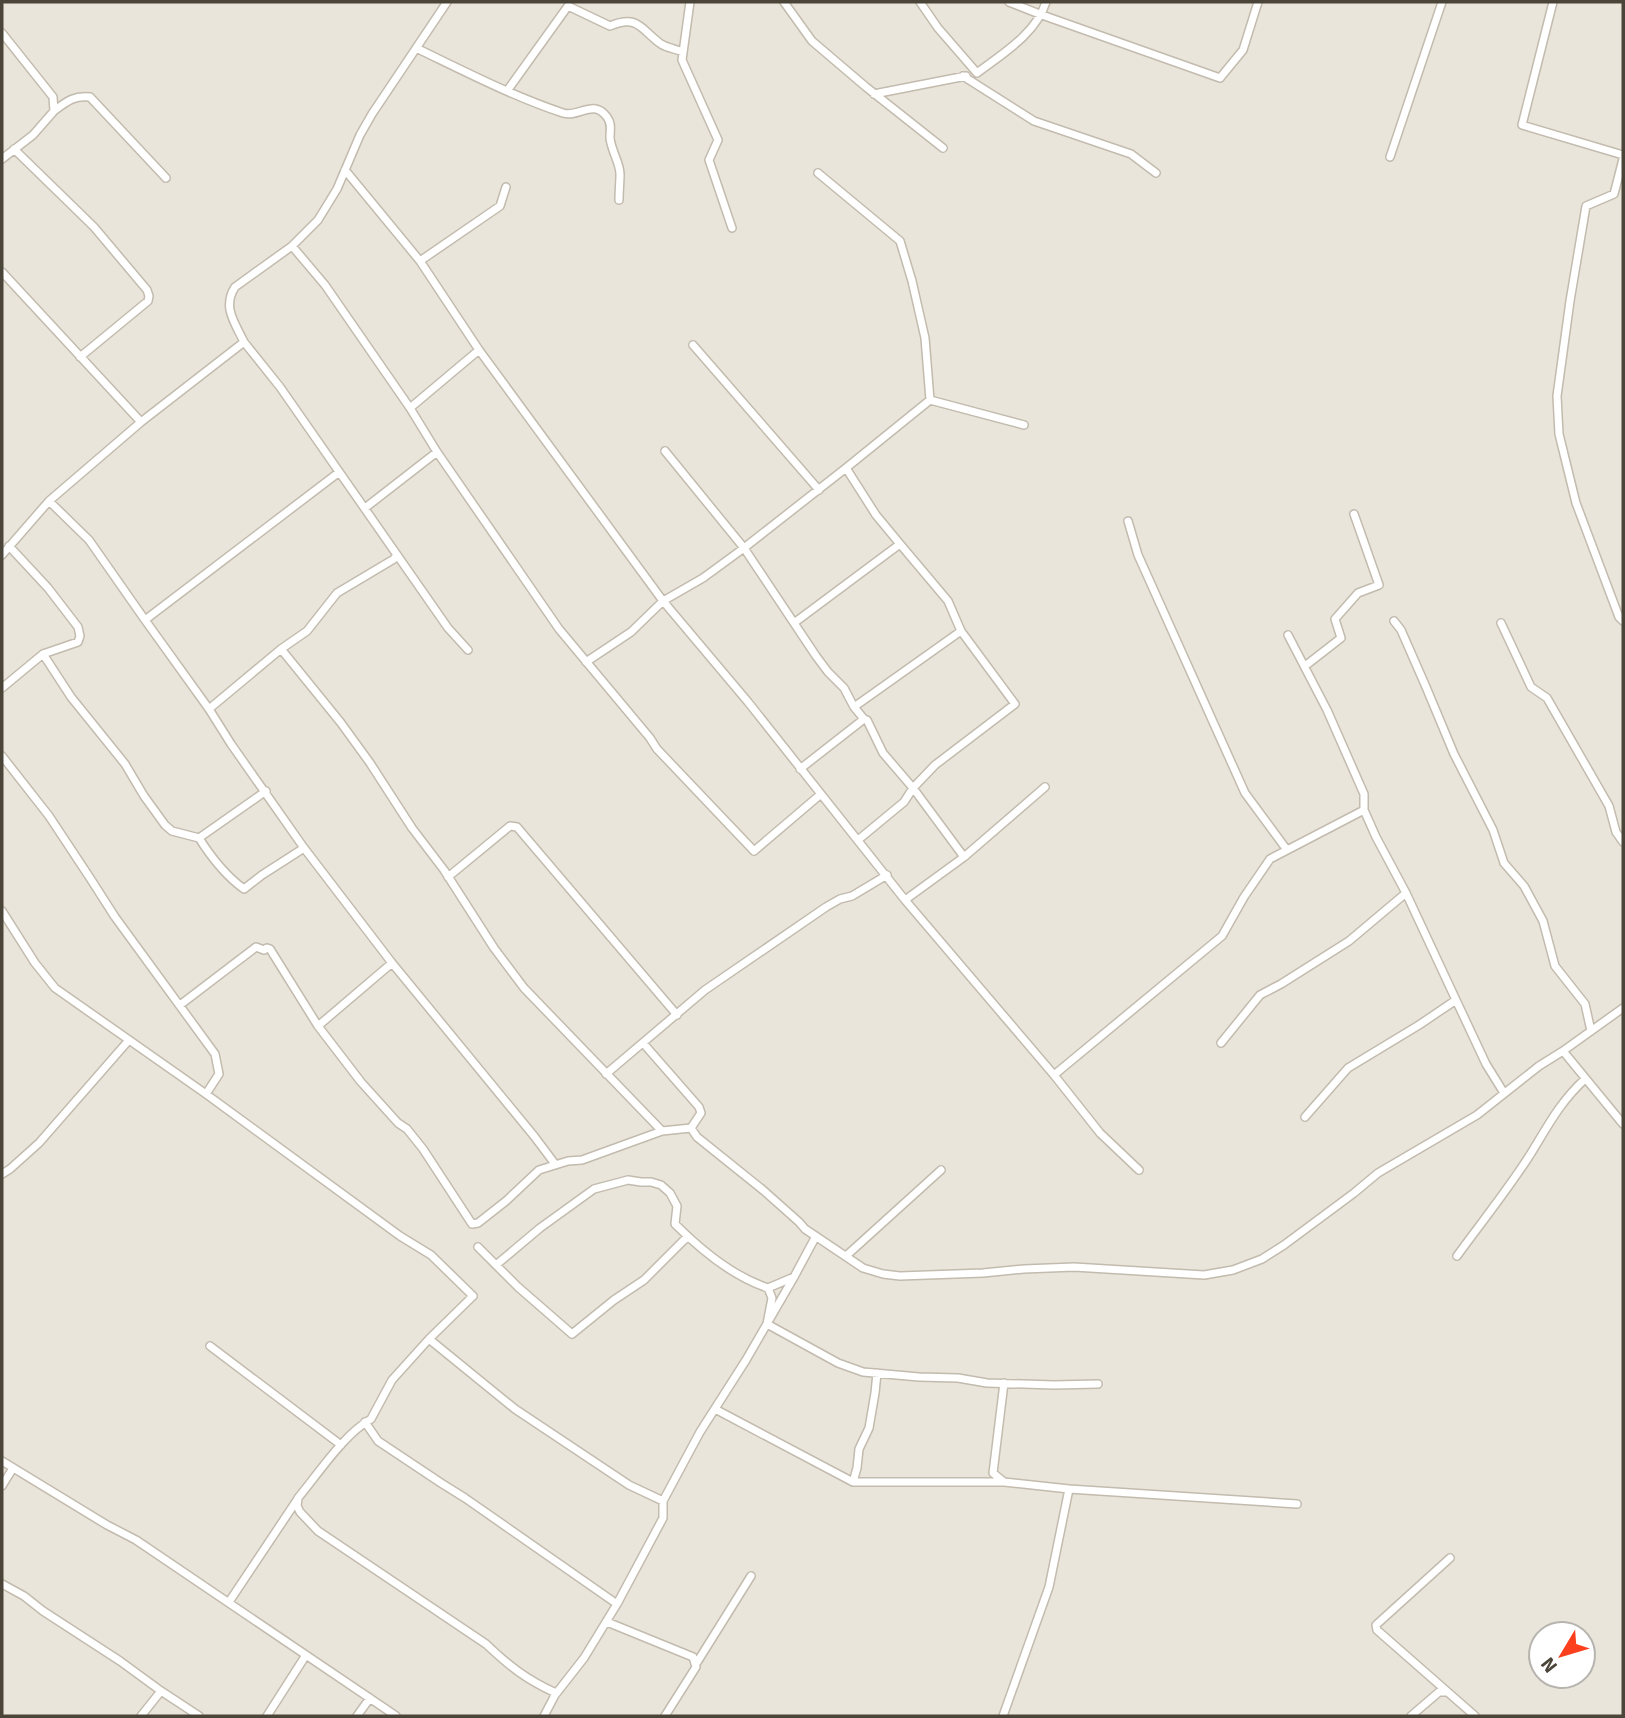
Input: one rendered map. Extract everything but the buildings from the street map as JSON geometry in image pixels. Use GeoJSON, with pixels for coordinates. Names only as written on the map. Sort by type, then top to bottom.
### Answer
{"type":"FeatureCollection","features":[{"type":"Feature","properties":{"kind":"street"},"geometry":{"type":"LineString","coordinates":[[447,2],[372,114],[328,206],[318,220],[292,246],[235,287],[228,303],[229,311],[244,342],[280,387],[448,628],[468,650]]}},
{"type":"Feature","properties":{"kind":"street"},"geometry":{"type":"LineString","coordinates":[[690,2],[682,60],[718,140],[709,160],[732,228]]}},
{"type":"Feature","properties":{"kind":"street"},"geometry":{"type":"LineString","coordinates":[[784,2],[813,41],[874,94],[943,148]]}},
{"type":"Feature","properties":{"kind":"street"},"geometry":{"type":"LineString","coordinates":[[920,2],[976,73]]}},
{"type":"Feature","properties":{"kind":"street"},"geometry":{"type":"LineString","coordinates":[[1009,2],[1220,78],[1243,50],[1258,2]]}},
{"type":"Feature","properties":{"kind":"street"},"geometry":{"type":"LineString","coordinates":[[874,94],[976,73],[1014,45],[1042,15],[1046,2]]}},
{"type":"Feature","properties":{"kind":"street"},"geometry":{"type":"LineString","coordinates":[[1390,157],[1442,2]]}},
{"type":"Feature","properties":{"kind":"street"},"geometry":{"type":"LineString","coordinates":[[1553,2],[1522,125],[1623,157],[1614,194],[1586,206],[1557,396],[1559,434],[1576,503],[1619,617],[1623,621]]}},
{"type":"Feature","properties":{"kind":"street"},"geometry":{"type":"LineString","coordinates":[[507,91],[568,6],[610,26],[621,21],[640,24],[662,45],[683,52]]}},
{"type":"Feature","properties":{"kind":"street"},"geometry":{"type":"LineString","coordinates":[[2,33],[53,97],[54,111]]}},
{"type":"Feature","properties":{"kind":"street"},"geometry":{"type":"LineString","coordinates":[[416,48],[507,91],[567,115],[594,108],[605,115],[611,125],[610,139],[620,172],[619,200]]}},
{"type":"Feature","properties":{"kind":"street"},"geometry":{"type":"LineString","coordinates":[[963,76],[1034,121],[1130,154],[1156,173]]}},
{"type":"Feature","properties":{"kind":"street"},"geometry":{"type":"LineString","coordinates":[[2,159],[33,135],[54,111],[80,95],[90,97],[166,178]]}},
{"type":"Feature","properties":{"kind":"street"},"geometry":{"type":"LineString","coordinates":[[14,149],[94,227],[147,290],[149,296],[148,302],[80,357]]}},
{"type":"Feature","properties":{"kind":"street"},"geometry":{"type":"LineString","coordinates":[[345,170],[420,261],[479,350],[663,601],[748,702],[905,900],[1100,1133],[1139,1170]]}},
{"type":"Feature","properties":{"kind":"street"},"geometry":{"type":"LineString","coordinates":[[818,173],[900,241],[925,338],[930,400]]}},
{"type":"Feature","properties":{"kind":"street"},"geometry":{"type":"LineString","coordinates":[[420,261],[500,206],[506,187]]}},
{"type":"Feature","properties":{"kind":"street"},"geometry":{"type":"LineString","coordinates":[[292,246],[325,285],[559,629],[657,748],[754,851],[821,794]]}},
{"type":"Feature","properties":{"kind":"street"},"geometry":{"type":"LineString","coordinates":[[2,272],[141,422]]}},
{"type":"Feature","properties":{"kind":"street"},"geometry":{"type":"LineString","coordinates":[[2,555],[49,501],[141,422],[244,342]]}},
{"type":"Feature","properties":{"kind":"street"},"geometry":{"type":"LineString","coordinates":[[693,345],[819,490]]}},
{"type":"Feature","properties":{"kind":"street"},"geometry":{"type":"LineString","coordinates":[[410,408],[479,350]]}},
{"type":"Feature","properties":{"kind":"street"},"geometry":{"type":"LineString","coordinates":[[930,400],[1024,425]]}},
{"type":"Feature","properties":{"kind":"street"},"geometry":{"type":"LineString","coordinates":[[586,662],[631,632],[663,601],[703,578],[744,548],[930,400]]}},
{"type":"Feature","properties":{"kind":"street"},"geometry":{"type":"LineString","coordinates":[[665,451],[744,548],[828,672],[844,688],[854,707],[867,720],[884,753],[964,857]]}},
{"type":"Feature","properties":{"kind":"street"},"geometry":{"type":"LineString","coordinates":[[365,508],[437,452]]}},
{"type":"Feature","properties":{"kind":"street"},"geometry":{"type":"LineString","coordinates":[[846,468],[876,515],[948,601],[961,631],[1015,704],[935,765],[904,802],[858,840]]}},
{"type":"Feature","properties":{"kind":"street"},"geometry":{"type":"LineString","coordinates":[[145,620],[338,473]]}},
{"type":"Feature","properties":{"kind":"street"},"geometry":{"type":"LineString","coordinates":[[49,501],[89,540],[304,848],[392,963],[555,1164]]}},
{"type":"Feature","properties":{"kind":"street"},"geometry":{"type":"LineString","coordinates":[[1305,666],[1342,638],[1335,619],[1359,593],[1379,585],[1354,514]]}},
{"type":"Feature","properties":{"kind":"street"},"geometry":{"type":"LineString","coordinates":[[1128,521],[1138,555],[1245,793],[1287,850]]}},
{"type":"Feature","properties":{"kind":"street"},"geometry":{"type":"LineString","coordinates":[[794,623],[900,544]]}},
{"type":"Feature","properties":{"kind":"street"},"geometry":{"type":"LineString","coordinates":[[2,688],[43,654],[78,642],[80,636],[78,627],[48,588],[9,546]]}},
{"type":"Feature","properties":{"kind":"street"},"geometry":{"type":"LineString","coordinates":[[209,709],[281,649],[307,631],[337,593],[397,555]]}},
{"type":"Feature","properties":{"kind":"street"},"geometry":{"type":"LineString","coordinates":[[1394,621],[1401,630],[1454,754],[1493,830],[1504,863],[1524,886],[1543,921],[1555,965],[1585,1004],[1591,1031]]}},
{"type":"Feature","properties":{"kind":"street"},"geometry":{"type":"LineString","coordinates":[[1501,624],[1531,687],[1547,698],[1609,806],[1616,832],[1623,842]]}},
{"type":"Feature","properties":{"kind":"street"},"geometry":{"type":"LineString","coordinates":[[854,707],[961,631]]}},
{"type":"Feature","properties":{"kind":"street"},"geometry":{"type":"LineString","coordinates":[[1288,635],[1327,710],[1364,794],[1364,810],[1376,837],[1406,893],[1486,1063],[1504,1093]]}},
{"type":"Feature","properties":{"kind":"street"},"geometry":{"type":"LineString","coordinates":[[281,649],[363,753],[494,948],[524,988],[662,1131]]}},
{"type":"Feature","properties":{"kind":"street"},"geometry":{"type":"LineString","coordinates":[[43,654],[71,697],[125,764],[165,825],[172,831],[199,838],[209,853],[244,889],[262,874],[304,848]]}},
{"type":"Feature","properties":{"kind":"street"},"geometry":{"type":"LineString","coordinates":[[800,769],[864,719]]}},
{"type":"Feature","properties":{"kind":"street"},"geometry":{"type":"LineString","coordinates":[[2,756],[48,816],[115,917],[215,1054],[219,1074],[206,1094]]}},
{"type":"Feature","properties":{"kind":"street"},"geometry":{"type":"LineString","coordinates":[[905,900],[964,857],[1045,787]]}},
{"type":"Feature","properties":{"kind":"street"},"geometry":{"type":"LineString","coordinates":[[199,838],[266,791]]}},
{"type":"Feature","properties":{"kind":"street"},"geometry":{"type":"LineString","coordinates":[[1054,1075],[1222,936],[1270,859],[1364,810]]}},
{"type":"Feature","properties":{"kind":"street"},"geometry":{"type":"LineString","coordinates":[[448,877],[510,826],[517,827],[677,1015]]}},
{"type":"Feature","properties":{"kind":"street"},"geometry":{"type":"LineString","coordinates":[[606,1074],[705,990],[826,907],[852,896],[887,875]]}},
{"type":"Feature","properties":{"kind":"street"},"geometry":{"type":"LineString","coordinates":[[1221,1043],[1260,995],[1349,941],[1406,893]]}},
{"type":"Feature","properties":{"kind":"street"},"geometry":{"type":"LineString","coordinates":[[2,911],[55,988],[400,1236],[431,1255],[473,1296],[392,1380],[371,1419],[341,1445],[298,1498],[229,1602]]}},
{"type":"Feature","properties":{"kind":"street"},"geometry":{"type":"LineString","coordinates":[[180,1005],[256,947],[272,951],[318,1026],[361,1082],[398,1123],[407,1129],[472,1224],[478,1223],[539,1170],[555,1164],[582,1160],[662,1131],[691,1128]]}},
{"type":"Feature","properties":{"kind":"street"},"geometry":{"type":"LineString","coordinates":[[318,1026],[392,963]]}},
{"type":"Feature","properties":{"kind":"street"},"geometry":{"type":"LineString","coordinates":[[1305,1117],[1348,1068],[1456,1000]]}},
{"type":"Feature","properties":{"kind":"street"},"geometry":{"type":"LineString","coordinates":[[691,1128],[696,1137],[763,1190],[805,1229],[863,1268],[883,1274],[900,1276],[983,1273],[1074,1267],[1203,1275],[1233,1270],[1262,1259],[1284,1245],[1378,1173],[1477,1115],[1539,1066],[1623,1007]]}},
{"type":"Feature","properties":{"kind":"street"},"geometry":{"type":"LineString","coordinates":[[2,1174],[39,1143],[129,1040]]}},
{"type":"Feature","properties":{"kind":"street"},"geometry":{"type":"LineString","coordinates":[[643,1043],[699,1107],[701,1113],[691,1128]]}},
{"type":"Feature","properties":{"kind":"street"},"geometry":{"type":"LineString","coordinates":[[1563,1051],[1623,1124]]}},
{"type":"Feature","properties":{"kind":"street"},"geometry":{"type":"LineString","coordinates":[[1457,1256],[1528,1158],[1571,1091],[1585,1079]]}},
{"type":"Feature","properties":{"kind":"street"},"geometry":{"type":"LineString","coordinates":[[846,1256],[941,1170]]}},
{"type":"Feature","properties":{"kind":"street"},"geometry":{"type":"LineString","coordinates":[[496,1265],[540,1228],[594,1189],[628,1180],[661,1185],[670,1193],[677,1206],[674,1224],[721,1264],[749,1282],[768,1288],[794,1277]]}},
{"type":"Feature","properties":{"kind":"street"},"geometry":{"type":"LineString","coordinates":[[544,1716],[556,1693],[584,1658],[617,1605],[663,1518],[663,1501],[700,1432],[767,1324],[816,1236]]}},
{"type":"Feature","properties":{"kind":"street"},"geometry":{"type":"LineString","coordinates":[[478,1247],[518,1287],[572,1334],[644,1280],[687,1237]]}},
{"type":"Feature","properties":{"kind":"street"},"geometry":{"type":"LineString","coordinates":[[767,1324],[772,1298],[768,1288]]}},
{"type":"Feature","properties":{"kind":"street"},"geometry":{"type":"LineString","coordinates":[[767,1324],[838,1363],[863,1373],[958,1378],[987,1383],[1098,1384]]}},
{"type":"Feature","properties":{"kind":"street"},"geometry":{"type":"LineString","coordinates":[[429,1339],[515,1409],[629,1485],[663,1501]]}},
{"type":"Feature","properties":{"kind":"street"},"geometry":{"type":"LineString","coordinates":[[210,1346],[341,1445]]}},
{"type":"Feature","properties":{"kind":"street"},"geometry":{"type":"LineString","coordinates":[[853,1482],[859,1449],[869,1428],[877,1373]]}},
{"type":"Feature","properties":{"kind":"street"},"geometry":{"type":"LineString","coordinates":[[1004,1383],[993,1473],[1004,1482]]}},
{"type":"Feature","properties":{"kind":"street"},"geometry":{"type":"LineString","coordinates":[[715,1409],[853,1482],[1004,1482],[1069,1489],[1297,1504]]}},
{"type":"Feature","properties":{"kind":"street"},"geometry":{"type":"LineString","coordinates":[[365,1422],[378,1441],[465,1498],[617,1605]]}},
{"type":"Feature","properties":{"kind":"street"},"geometry":{"type":"LineString","coordinates":[[2,1461],[136,1540],[396,1716]]}},
{"type":"Feature","properties":{"kind":"street"},"geometry":{"type":"LineString","coordinates":[[2,1486],[13,1468]]}},
{"type":"Feature","properties":{"kind":"street"},"geometry":{"type":"LineString","coordinates":[[1003,1716],[1049,1587],[1069,1489]]}},
{"type":"Feature","properties":{"kind":"street"},"geometry":{"type":"LineString","coordinates":[[298,1498],[297,1506],[300,1512],[318,1531],[486,1644],[510,1667],[535,1684],[556,1693]]}},
{"type":"Feature","properties":{"kind":"street"},"geometry":{"type":"LineString","coordinates":[[1450,1558],[1377,1625],[1377,1630],[1443,1692],[1475,1716]]}},
{"type":"Feature","properties":{"kind":"street"},"geometry":{"type":"LineString","coordinates":[[665,1716],[751,1576]]}},
{"type":"Feature","properties":{"kind":"street"},"geometry":{"type":"LineString","coordinates":[[2,1584],[24,1596],[199,1716]]}},
{"type":"Feature","properties":{"kind":"street"},"geometry":{"type":"LineString","coordinates":[[607,1622],[693,1657],[696,1664]]}},
{"type":"Feature","properties":{"kind":"street"},"geometry":{"type":"LineString","coordinates":[[267,1716],[306,1655]]}},
{"type":"Feature","properties":{"kind":"street"},"geometry":{"type":"LineString","coordinates":[[141,1716],[161,1691]]}},
{"type":"Feature","properties":{"kind":"street"},"geometry":{"type":"LineString","coordinates":[[1411,1716],[1443,1692]]}},
{"type":"Feature","properties":{"kind":"street"},"geometry":{"type":"LineString","coordinates":[[358,1716],[370,1698]]}},
{"type":"Feature","properties":{"kind":"shaded area"},"geometry":{"type":"Polygon","coordinates":[[[2,2],[1623,2],[1623,1716],[2,1716],[2,2]]]}}]}
